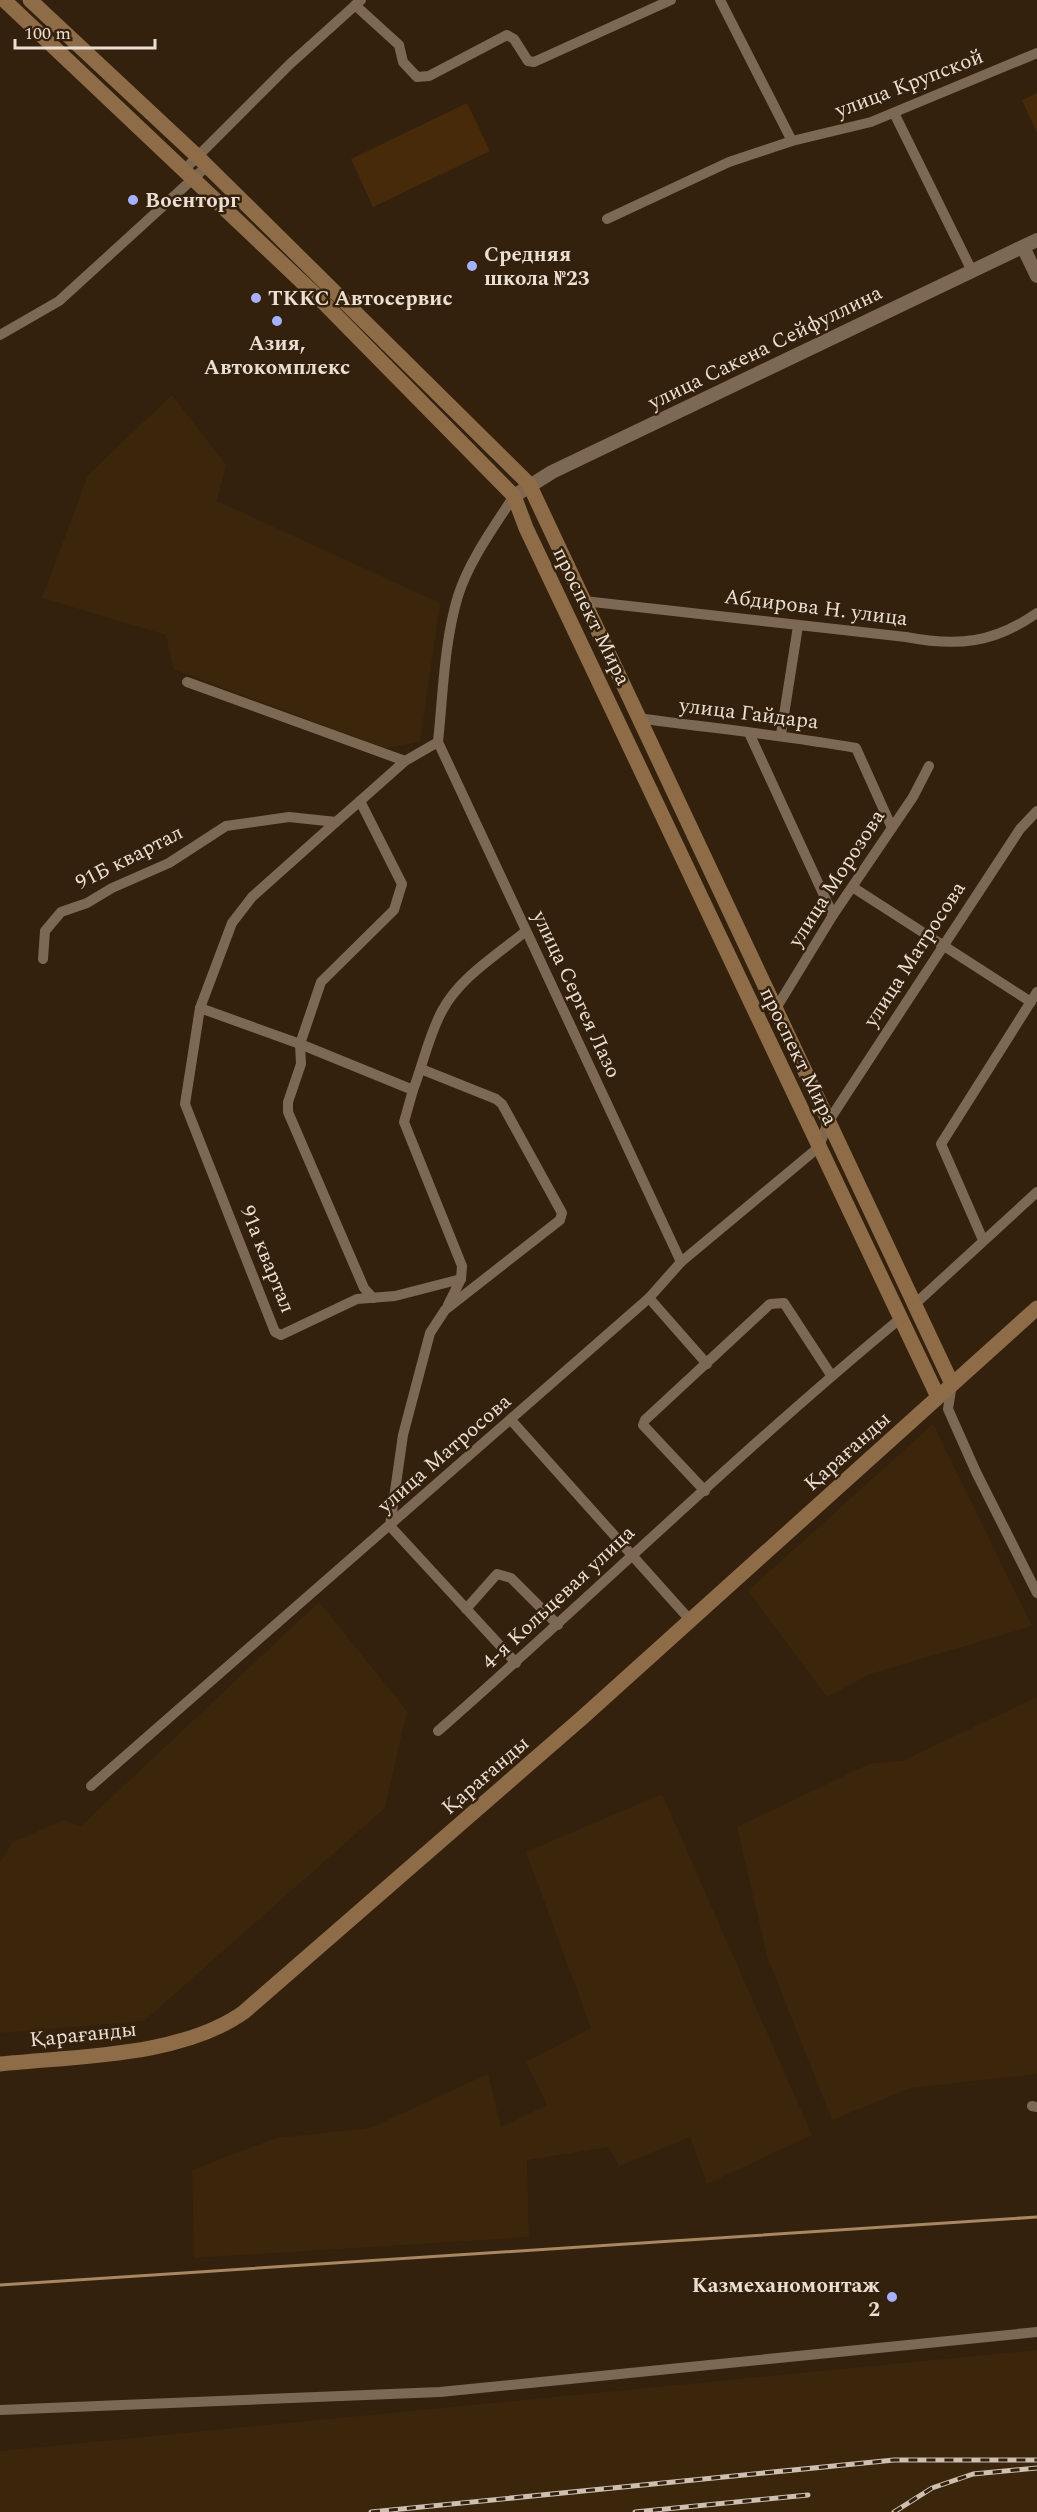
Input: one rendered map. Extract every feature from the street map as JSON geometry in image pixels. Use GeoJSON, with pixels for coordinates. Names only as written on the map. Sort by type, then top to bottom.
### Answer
{"type":"FeatureCollection","features":[{"type":"Feature","properties":{"kind":"main road","name":"проспект Мира"},"geometry":{"type":"LineString","coordinates":[[4,0],[189,173],[407,384],[514,496],[526,528],[819,1147],[943,1403]]}},
{"type":"Feature","properties":{"kind":"main road","name":"проспект Мира"},"geometry":{"type":"LineString","coordinates":[[30,0],[202,161],[529,484],[952,1384]]}},
{"type":"Feature","properties":{"kind":"main road","name":"Қарағанды"},"geometry":{"type":"LineString","coordinates":[[0,2064],[161,2047],[206,2034],[228,2023],[420,1860],[690,1620],[943,1403],[952,1384],[1037,1308]]}},
{"type":"Feature","properties":{"kind":"street"},"geometry":{"type":"LineString","coordinates":[[0,335],[18,322],[41,313],[59,301],[202,161],[290,64],[358,2],[399,45],[403,62],[417,77],[429,76],[507,35],[514,39],[528,61],[545,58],[672,0]]}},
{"type":"Feature","properties":{"kind":"street"},"geometry":{"type":"LineString","coordinates":[[720,0],[792,141]]}},
{"type":"Feature","properties":{"kind":"street","name":"улица Крупской"},"geometry":{"type":"LineString","coordinates":[[607,219],[729,162],[792,141],[838,131],[894,113],[1037,53]]}},
{"type":"Feature","properties":{"kind":"street"},"geometry":{"type":"LineString","coordinates":[[894,113],[972,271]]}},
{"type":"Feature","properties":{"kind":"street","name":"улица Сакена Сейфуллина"},"geometry":{"type":"LineString","coordinates":[[514,496],[529,484],[1037,240]]}},
{"type":"Feature","properties":{"kind":"street"},"geometry":{"type":"LineString","coordinates":[[1023,247],[1037,276]]}},
{"type":"Feature","properties":{"kind":"street"},"geometry":{"type":"LineString","coordinates":[[413,1090],[300,1044],[200,1008],[232,924],[252,897],[405,761],[438,742],[458,596],[474,562],[514,496]]}},
{"type":"Feature","properties":{"kind":"street","name":"Абдирова Н. улица"},"geometry":{"type":"LineString","coordinates":[[584,601],[954,642],[996,635],[1014,629],[1037,613]]}},
{"type":"Feature","properties":{"kind":"street"},"geometry":{"type":"LineString","coordinates":[[781,734],[798,626]]}},
{"type":"Feature","properties":{"kind":"street"},"geometry":{"type":"LineString","coordinates":[[188,682],[405,761]]}},
{"type":"Feature","properties":{"kind":"street","name":"улица Гайдара"},"geometry":{"type":"LineString","coordinates":[[637,718],[749,733],[781,734],[856,748],[892,828]]}},
{"type":"Feature","properties":{"kind":"street"},"geometry":{"type":"LineString","coordinates":[[749,733],[833,915]]}},
{"type":"Feature","properties":{"kind":"street","name":"улица Сергея Лазо"},"geometry":{"type":"LineString","coordinates":[[438,742],[681,1262]]}},
{"type":"Feature","properties":{"kind":"street","name":"улица Морозова"},"geometry":{"type":"LineString","coordinates":[[775,1010],[833,915],[854,888],[892,828],[928,766]]}},
{"type":"Feature","properties":{"kind":"street"},"geometry":{"type":"LineString","coordinates":[[360,801],[402,885],[394,910],[321,982],[300,1044],[300,1065],[288,1102],[288,1112],[364,1287],[373,1298],[411,1293],[461,1280]]}},
{"type":"Feature","properties":{"kind":"street","name":"улица Матросова"},"geometry":{"type":"LineString","coordinates":[[92,1786],[649,1298],[681,1262],[819,1147],[828,1122],[942,945],[1020,829],[1037,811]]}},
{"type":"Feature","properties":{"kind":"street","name":"91Б квартал"},"geometry":{"type":"LineString","coordinates":[[43,959],[45,931],[61,912],[87,903],[111,888],[169,863],[226,826],[289,817],[336,822]]}},
{"type":"Feature","properties":{"kind":"street"},"geometry":{"type":"LineString","coordinates":[[854,888],[942,945],[1034,997],[941,1144],[983,1240]]}},
{"type":"Feature","properties":{"kind":"street"},"geometry":{"type":"LineString","coordinates":[[516,1663],[390,1526],[403,1435],[417,1378],[430,1332],[461,1280],[462,1266],[404,1122],[438,1017],[452,994],[473,973],[526,932]]}},
{"type":"Feature","properties":{"kind":"street","name":"91а квартал"},"geometry":{"type":"LineString","coordinates":[[200,1008],[185,1104],[275,1332],[281,1335],[357,1299],[373,1298]]}},
{"type":"Feature","properties":{"kind":"street"},"geometry":{"type":"LineString","coordinates":[[421,1069],[502,1104],[562,1213],[561,1220],[445,1310]]}},
{"type":"Feature","properties":{"kind":"street"},"geometry":{"type":"LineString","coordinates":[[915,1304],[1037,1192]]}},
{"type":"Feature","properties":{"kind":"street"},"geometry":{"type":"LineString","coordinates":[[649,1298],[707,1364]]}},
{"type":"Feature","properties":{"kind":"street"},"geometry":{"type":"LineString","coordinates":[[705,1491],[643,1425],[645,1420],[770,1304],[784,1303],[831,1375]]}},
{"type":"Feature","properties":{"kind":"street","name":"4-я Кольцевая улица"},"geometry":{"type":"LineString","coordinates":[[438,1731],[558,1625],[633,1553],[705,1491],[831,1375],[901,1318]]}},
{"type":"Feature","properties":{"kind":"street"},"geometry":{"type":"LineString","coordinates":[[943,1403],[1037,1593]]}},
{"type":"Feature","properties":{"kind":"street"},"geometry":{"type":"LineString","coordinates":[[511,1420],[633,1553],[690,1620]]}},
{"type":"Feature","properties":{"kind":"street"},"geometry":{"type":"LineString","coordinates":[[466,1609],[497,1574],[504,1575],[511,1578],[558,1625]]}},
{"type":"Feature","properties":{"kind":"street"},"geometry":{"type":"LineString","coordinates":[[0,2410],[440,2392],[1037,2332]]}},
{"type":"Feature","properties":{"kind":"shaded area"},"geometry":{"type":"Polygon","coordinates":[[[1037,93],[1037,133],[1022,100],[1037,93]]]}},
{"type":"Feature","properties":{"kind":"shaded area"},"geometry":{"type":"Polygon","coordinates":[[[467,103],[490,151],[373,207],[351,159],[467,103]]]}},
{"type":"Feature","properties":{"kind":"shaded area"},"geometry":{"type":"Polygon","coordinates":[[[172,395],[226,465],[217,501],[440,603],[420,742],[385,748],[173,669],[166,635],[42,598],[88,475],[172,395]]]}},
{"type":"Feature","properties":{"kind":"shaded area"},"geometry":{"type":"Polygon","coordinates":[[[933,1424],[1032,1626],[870,1674],[827,1697],[748,1591],[933,1424]]]}},
{"type":"Feature","properties":{"kind":"shaded area"},"geometry":{"type":"Polygon","coordinates":[[[319,1602],[407,1711],[385,1808],[144,2021],[0,2033],[0,1862],[13,1842],[63,1820],[81,1826],[319,1602]]]}},
{"type":"Feature","properties":{"kind":"shaded area"},"geometry":{"type":"Polygon","coordinates":[[[1037,1697],[1037,2074],[911,2088],[832,2120],[767,1956],[737,1827],[871,1763],[902,1761],[1037,1697]]]}},
{"type":"Feature","properties":{"kind":"shaded area"},"geometry":{"type":"Polygon","coordinates":[[[662,1794],[812,2135],[707,2184],[690,2137],[619,2166],[609,2147],[527,2160],[529,2237],[194,2258],[192,2170],[276,2138],[370,2128],[488,2074],[501,2127],[547,2105],[526,2062],[591,2028],[526,1852],[662,1794]]]}},
{"type":"Feature","properties":{"kind":"shaded area"},"geometry":{"type":"Polygon","coordinates":[[[1037,2350],[1037,2512],[0,2512],[0,2451],[1037,2350]]]}},
{"type":"Feature","properties":{"kind":"waterway"},"geometry":{"type":"LineString","coordinates":[[0,2285],[1037,2217]]}},
{"type":"Feature","properties":{"kind":"railway"},"geometry":{"type":"LineString","coordinates":[[371,2512],[894,2460],[1037,2460]]}},
{"type":"Feature","properties":{"kind":"railway"},"geometry":{"type":"LineString","coordinates":[[894,2512],[932,2488],[973,2474],[1037,2468]]}},
{"type":"Feature","properties":{"kind":"railway"},"geometry":{"type":"LineString","coordinates":[[635,2512],[808,2495]]}},
{"type":"Feature","properties":{"kind":"place","name":"Военторг"},"geometry":{"type":"Point","coordinates":[133,200]}},
{"type":"Feature","properties":{"kind":"place","name":"Средняя школа №23"},"geometry":{"type":"Point","coordinates":[472,266]}},
{"type":"Feature","properties":{"kind":"place","name":"ТККС Автосервис"},"geometry":{"type":"Point","coordinates":[256,298]}},
{"type":"Feature","properties":{"kind":"place","name":"Азия, Автокомплекс"},"geometry":{"type":"Point","coordinates":[277,321]}},
{"type":"Feature","properties":{"kind":"place","name":"Казмеханомонтаж 2"},"geometry":{"type":"Point","coordinates":[892,2297]}}]}
